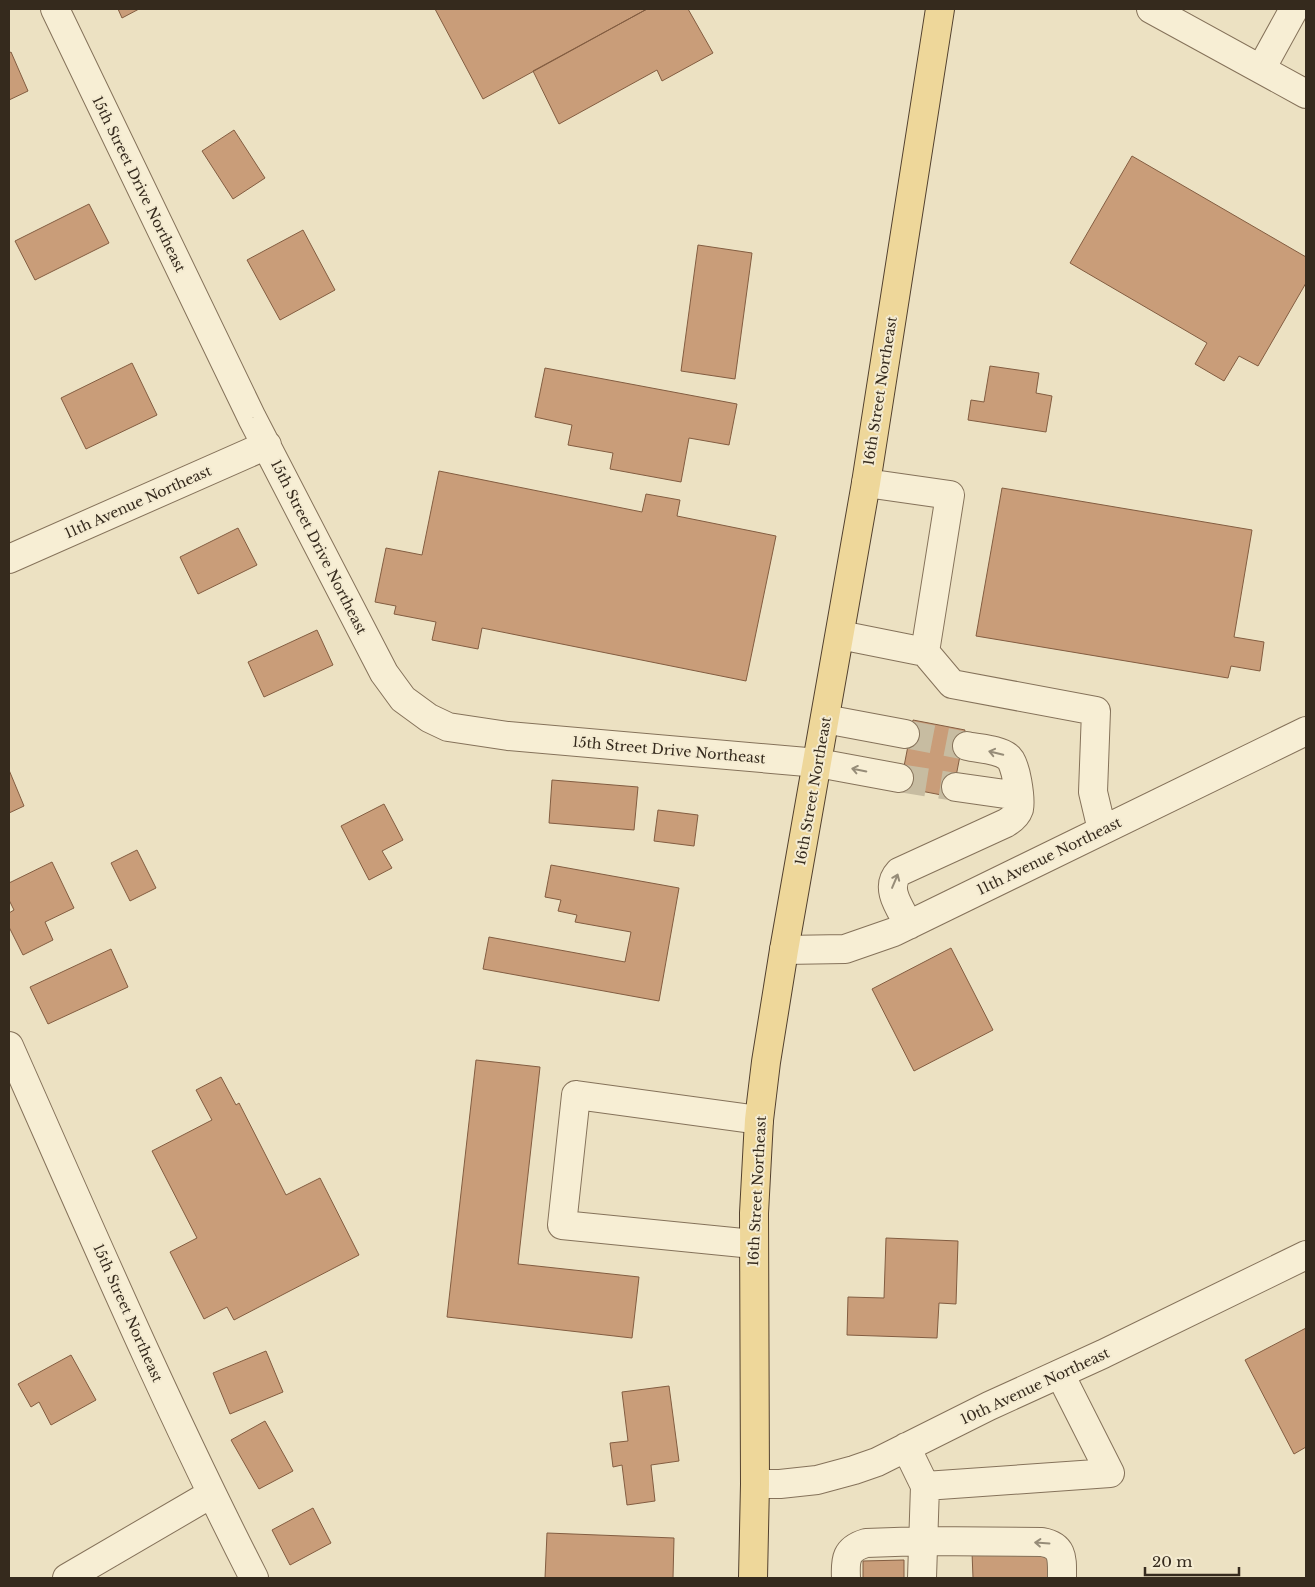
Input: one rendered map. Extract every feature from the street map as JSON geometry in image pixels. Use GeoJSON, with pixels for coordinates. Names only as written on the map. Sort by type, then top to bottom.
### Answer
{"type":"FeatureCollection","features":[{"type":"Feature","properties":{"kind":"main road","name":"16th Street Northeast"},"geometry":{"type":"LineString","coordinates":[[753,1578],[753,1244],[760,1120],[766,1062],[866,483],[940,9]]}},
{"type":"Feature","properties":{"kind":"street","name":"15th Street Drive Northeast"},"geometry":{"type":"LineString","coordinates":[[55,9],[252,418],[384,674],[404,699],[429,718],[448,727],[508,736],[818,762],[899,778]]}},
{"type":"Feature","properties":{"kind":"street"},"geometry":{"type":"LineString","coordinates":[[1151,9],[1306,94]]}},
{"type":"Feature","properties":{"kind":"street"},"geometry":{"type":"LineString","coordinates":[[1262,69],[1294,9]]}},
{"type":"Feature","properties":{"kind":"street","name":"11th Avenue Northeast"},"geometry":{"type":"LineString","coordinates":[[9,559],[267,445]]}},
{"type":"Feature","properties":{"kind":"street"},"geometry":{"type":"LineString","coordinates":[[866,483],[950,496],[925,652]]}},
{"type":"Feature","properties":{"kind":"street"},"geometry":{"type":"LineString","coordinates":[[840,635],[925,652],[952,684],[1096,711],[1093,792],[1102,830]]}},
{"type":"Feature","properties":{"kind":"street"},"geometry":{"type":"LineString","coordinates":[[825,720],[905,734]]}},
{"type":"Feature","properties":{"kind":"street","name":"11th Avenue Northeast"},"geometry":{"type":"LineString","coordinates":[[784,950],[845,949],[894,932],[1306,731]]}},
{"type":"Feature","properties":{"kind":"street"},"geometry":{"type":"LineString","coordinates":[[908,925],[892,889],[895,877],[899,872],[1006,824],[1019,809],[1015,767],[1010,758],[1000,753],[967,746]]}},
{"type":"Feature","properties":{"kind":"street"},"geometry":{"type":"LineString","coordinates":[[956,786],[1019,796]]}},
{"type":"Feature","properties":{"kind":"street","name":"15th Street Northeast"},"geometry":{"type":"LineString","coordinates":[[9,1046],[148,1360],[211,1494],[254,1578]]}},
{"type":"Feature","properties":{"kind":"street"},"geometry":{"type":"LineString","coordinates":[[753,1244],[562,1226],[576,1095],[760,1120]]}},
{"type":"Feature","properties":{"kind":"street","name":"10th Avenue Northeast"},"geometry":{"type":"LineString","coordinates":[[754,1484],[780,1484],[817,1480],[869,1464],[1103,1354],[1306,1255]]}},
{"type":"Feature","properties":{"kind":"street"},"geometry":{"type":"LineString","coordinates":[[926,1486],[1110,1473],[1060,1374]]}},
{"type":"Feature","properties":{"kind":"street"},"geometry":{"type":"LineString","coordinates":[[906,1447],[926,1486],[922,1578]]}},
{"type":"Feature","properties":{"kind":"street"},"geometry":{"type":"LineString","coordinates":[[67,1578],[211,1494]]}},
{"type":"Feature","properties":{"kind":"street"},"geometry":{"type":"LineString","coordinates":[[846,1578],[848,1554],[858,1546],[866,1543],[923,1541],[1042,1542],[1052,1544],[1059,1549],[1061,1555],[1062,1578]]}},
{"type":"Feature","properties":{"kind":"building"},"geometry":{"type":"Polygon","coordinates":[[[118,9],[139,9],[122,18],[118,9]]]}},
{"type":"Feature","properties":{"kind":"building"},"geometry":{"type":"Polygon","coordinates":[[[435,9],[647,9],[483,99],[435,9]]]}},
{"type":"Feature","properties":{"kind":"building"},"geometry":{"type":"Polygon","coordinates":[[[647,9],[688,9],[713,53],[662,81],[657,70],[559,124],[533,71],[647,9]]]}},
{"type":"Feature","properties":{"kind":"building"},"geometry":{"type":"Polygon","coordinates":[[[11,52],[28,91],[9,100],[9,53],[11,52]]]}},
{"type":"Feature","properties":{"kind":"building"},"geometry":{"type":"Polygon","coordinates":[[[234,130],[265,178],[233,199],[202,151],[234,130]]]}},
{"type":"Feature","properties":{"kind":"building"},"geometry":{"type":"Polygon","coordinates":[[[1132,156],[1306,257],[1306,283],[1258,366],[1239,356],[1224,381],[1195,364],[1207,343],[1070,263],[1132,156]]]}},
{"type":"Feature","properties":{"kind":"building"},"geometry":{"type":"Polygon","coordinates":[[[89,204],[109,243],[35,280],[15,241],[89,204]]]}},
{"type":"Feature","properties":{"kind":"building"},"geometry":{"type":"Polygon","coordinates":[[[303,230],[335,290],[280,320],[247,260],[303,230]]]}},
{"type":"Feature","properties":{"kind":"building"},"geometry":{"type":"Polygon","coordinates":[[[698,245],[752,253],[735,379],[681,371],[698,245]]]}},
{"type":"Feature","properties":{"kind":"building"},"geometry":{"type":"Polygon","coordinates":[[[132,363],[157,415],[86,449],[61,398],[132,363]]]}},
{"type":"Feature","properties":{"kind":"building"},"geometry":{"type":"Polygon","coordinates":[[[990,366],[1039,373],[1036,393],[1052,396],[1046,432],[968,420],[971,400],[984,402],[990,366]]]}},
{"type":"Feature","properties":{"kind":"building"},"geometry":{"type":"Polygon","coordinates":[[[545,368],[737,404],[729,445],[689,438],[681,482],[610,469],[613,453],[568,445],[572,425],[535,417],[545,368]]]}},
{"type":"Feature","properties":{"kind":"building"},"geometry":{"type":"Polygon","coordinates":[[[439,471],[642,512],[646,494],[680,500],[677,516],[776,536],[746,681],[482,628],[478,649],[432,640],[436,622],[394,614],[396,606],[375,602],[386,548],[422,555],[439,471]]]}},
{"type":"Feature","properties":{"kind":"building"},"geometry":{"type":"Polygon","coordinates":[[[1002,488],[1252,530],[1234,637],[1264,642],[1260,671],[1231,666],[1228,678],[976,636],[1002,488]]]}},
{"type":"Feature","properties":{"kind":"building"},"geometry":{"type":"Polygon","coordinates":[[[238,528],[257,565],[198,594],[180,557],[238,528]]]}},
{"type":"Feature","properties":{"kind":"building"},"geometry":{"type":"Polygon","coordinates":[[[317,630],[333,665],[264,697],[248,662],[317,630]]]}},
{"type":"Feature","properties":{"kind":"building"},"geometry":{"type":"Polygon","coordinates":[[[913,720],[965,730],[952,797],[900,787],[913,720]]]}},
{"type":"Feature","properties":{"kind":"building"},"geometry":{"type":"Polygon","coordinates":[[[9,770],[24,806],[9,813],[9,770]]]}},
{"type":"Feature","properties":{"kind":"building"},"geometry":{"type":"Polygon","coordinates":[[[552,780],[638,787],[634,830],[549,823],[552,780]]]}},
{"type":"Feature","properties":{"kind":"building"},"geometry":{"type":"Polygon","coordinates":[[[384,804],[403,840],[382,851],[392,868],[369,880],[341,826],[384,804]]]}},
{"type":"Feature","properties":{"kind":"building"},"geometry":{"type":"Polygon","coordinates":[[[658,810],[698,815],[694,846],[654,841],[658,810]]]}},
{"type":"Feature","properties":{"kind":"building"},"geometry":{"type":"Polygon","coordinates":[[[137,850],[156,888],[130,901],[111,863],[137,850]]]}},
{"type":"Feature","properties":{"kind":"building"},"geometry":{"type":"Polygon","coordinates":[[[52,862],[74,908],[45,922],[53,940],[23,955],[9,927],[9,913],[14,910],[9,900],[9,883],[52,862]]]}},
{"type":"Feature","properties":{"kind":"building"},"geometry":{"type":"Polygon","coordinates":[[[551,865],[679,888],[659,1001],[483,969],[489,937],[625,962],[631,932],[575,922],[577,915],[558,911],[561,900],[545,897],[551,865]]]}},
{"type":"Feature","properties":{"kind":"building"},"geometry":{"type":"Polygon","coordinates":[[[951,948],[993,1030],[914,1071],[872,989],[951,948]]]}},
{"type":"Feature","properties":{"kind":"building"},"geometry":{"type":"Polygon","coordinates":[[[111,949],[128,987],[48,1024],[30,987],[111,949]]]}},
{"type":"Feature","properties":{"kind":"building"},"geometry":{"type":"Polygon","coordinates":[[[476,1060],[540,1067],[518,1264],[639,1277],[632,1338],[447,1317],[476,1060]]]}},
{"type":"Feature","properties":{"kind":"building"},"geometry":{"type":"Polygon","coordinates":[[[221,1077],[236,1105],[239,1103],[286,1195],[320,1178],[359,1255],[234,1320],[227,1307],[204,1319],[170,1252],[197,1238],[152,1151],[212,1120],[196,1090],[221,1077]]]}},
{"type":"Feature","properties":{"kind":"building"},"geometry":{"type":"Polygon","coordinates":[[[886,1238],[958,1241],[956,1304],[939,1303],[937,1338],[847,1335],[848,1297],[884,1298],[886,1238]]]}},
{"type":"Feature","properties":{"kind":"building"},"geometry":{"type":"Polygon","coordinates":[[[1306,1328],[1306,1447],[1294,1454],[1245,1360],[1306,1328]]]}},
{"type":"Feature","properties":{"kind":"building"},"geometry":{"type":"Polygon","coordinates":[[[266,1351],[283,1392],[230,1414],[213,1373],[266,1351]]]}},
{"type":"Feature","properties":{"kind":"building"},"geometry":{"type":"Polygon","coordinates":[[[71,1355],[96,1400],[51,1425],[39,1402],[31,1407],[18,1384],[71,1355]]]}},
{"type":"Feature","properties":{"kind":"building"},"geometry":{"type":"Polygon","coordinates":[[[669,1386],[679,1461],[651,1465],[655,1501],[627,1505],[622,1465],[613,1467],[610,1443],[628,1441],[622,1392],[669,1386]]]}},
{"type":"Feature","properties":{"kind":"building"},"geometry":{"type":"Polygon","coordinates":[[[265,1421],[293,1471],[259,1489],[231,1440],[265,1421]]]}},
{"type":"Feature","properties":{"kind":"building"},"geometry":{"type":"Polygon","coordinates":[[[313,1508],[331,1543],[290,1565],[272,1530],[313,1508]]]}},
{"type":"Feature","properties":{"kind":"building"},"geometry":{"type":"Polygon","coordinates":[[[547,1533],[674,1538],[673,1578],[545,1578],[547,1533]]]}},
{"type":"Feature","properties":{"kind":"building"},"geometry":{"type":"Polygon","coordinates":[[[1049,1551],[1049,1578],[973,1578],[972,1552],[1049,1551]]]}},
{"type":"Feature","properties":{"kind":"building"},"geometry":{"type":"Polygon","coordinates":[[[904,1560],[904,1578],[863,1578],[863,1561],[904,1560]]]}},
{"type":"Feature","properties":{"kind":"tunnel"},"geometry":{"type":"LineString","coordinates":[[905,734],[967,746]]}},
{"type":"Feature","properties":{"kind":"tunnel"},"geometry":{"type":"LineString","coordinates":[[899,778],[956,787]]}}]}
